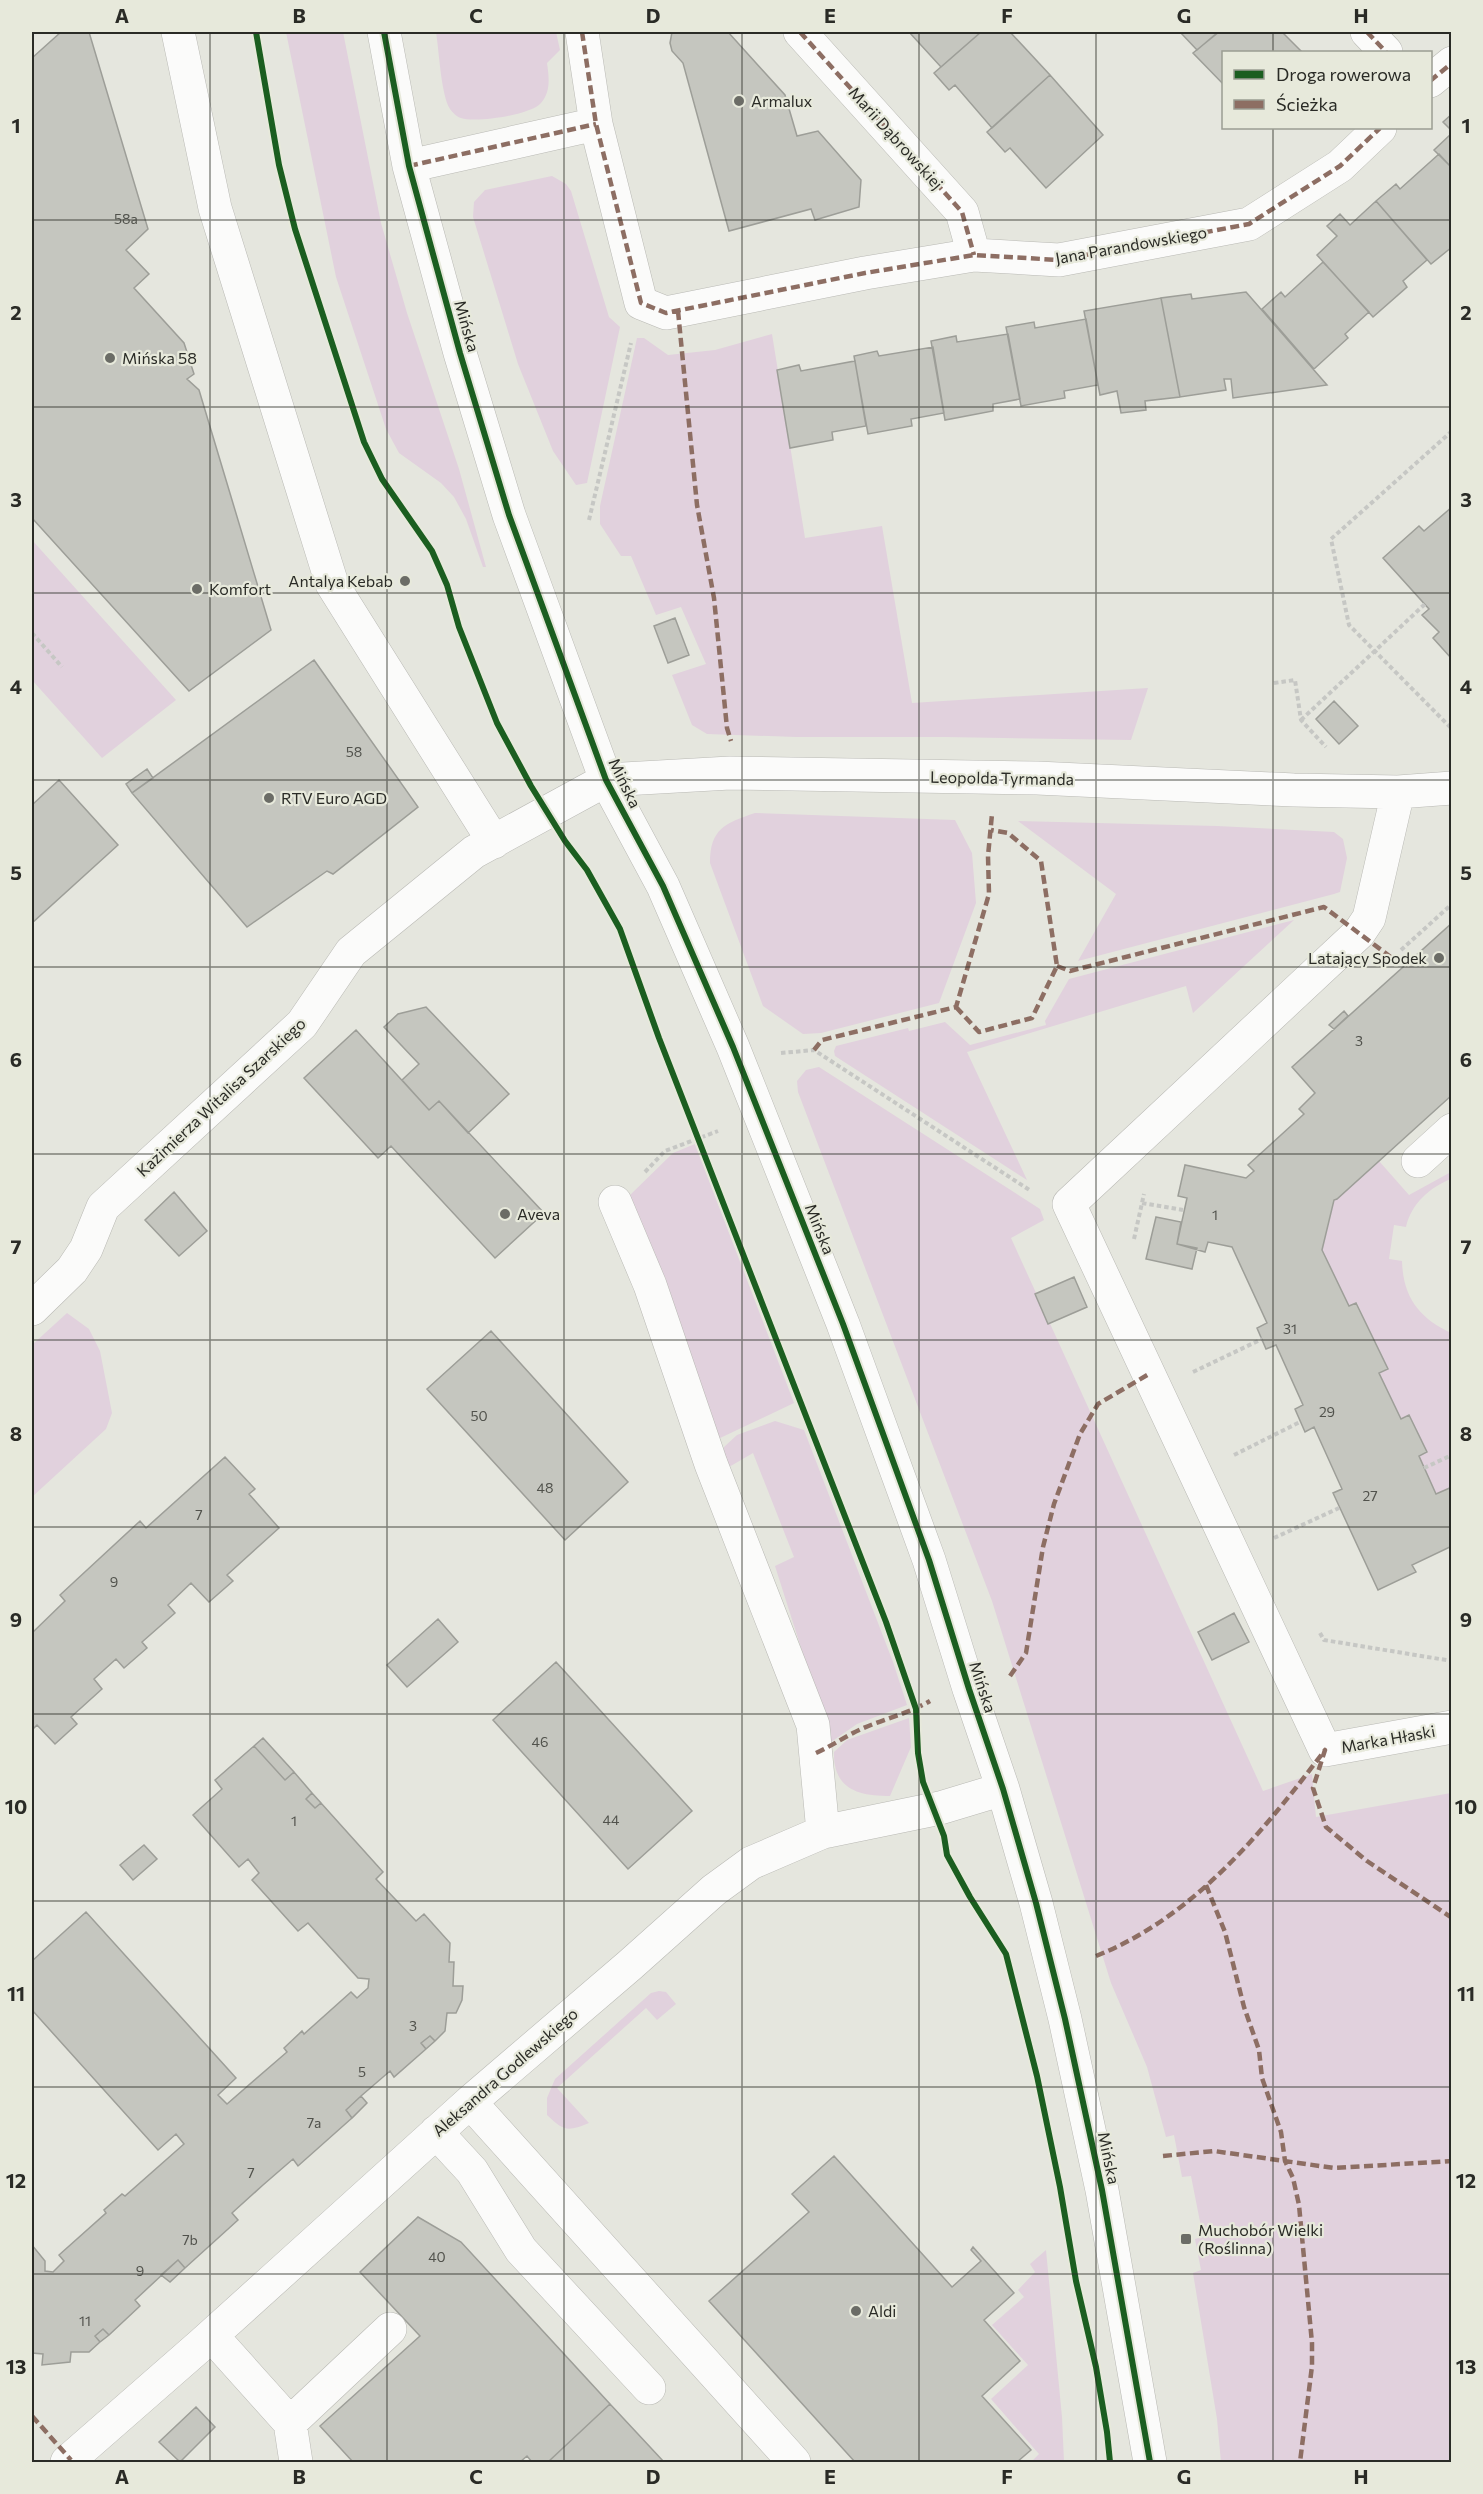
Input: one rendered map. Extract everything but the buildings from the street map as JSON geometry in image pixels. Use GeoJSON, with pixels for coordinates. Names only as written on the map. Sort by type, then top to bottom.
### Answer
{"type":"FeatureCollection","features":[{"type":"Feature","properties":{"kind":"street"},"geometry":{"type":"LineString","coordinates":[[178,32],[214,208],[333,584],[494,842]]}},
{"type":"Feature","properties":{"kind":"street","name":"Mińska"},"geometry":{"type":"LineString","coordinates":[[384,32],[409,166],[460,353],[509,514],[606,780],[663,886],[733,1047],[843,1324],[929,1560],[1003,1789],[1065,2019],[1102,2190],[1150,2463]]}},
{"type":"Feature","properties":{"kind":"street"},"geometry":{"type":"LineString","coordinates":[[582,32],[596,123],[641,303]]}},
{"type":"Feature","properties":{"kind":"street","name":"Marii Dąbrowskiej"},"geometry":{"type":"LineString","coordinates":[[800,32],[962,212],[974,255]]}},
{"type":"Feature","properties":{"kind":"street"},"geometry":{"type":"LineString","coordinates":[[1367,32],[1385,51]]}},
{"type":"Feature","properties":{"kind":"street"},"geometry":{"type":"LineString","coordinates":[[1432,80],[1452,63]]}},
{"type":"Feature","properties":{"kind":"street"},"geometry":{"type":"LineString","coordinates":[[409,166],[596,123]]}},
{"type":"Feature","properties":{"kind":"street","name":"Jana Parandowskiego"},"geometry":{"type":"LineString","coordinates":[[641,303],[666,313],[865,273],[974,255],[1059,260],[1249,224],[1340,165],[1379,129]]}},
{"type":"Feature","properties":{"kind":"street","name":"Leopolda Tyrmanda"},"geometry":{"type":"LineString","coordinates":[[606,780],[765,773],[1037,778],[1294,790],[1398,792],[1452,788]]}},
{"type":"Feature","properties":{"kind":"street","name":"Kazimierza Witalisa Szarskiego"},"geometry":{"type":"LineString","coordinates":[[32,1308],[72,1270],[86,1249],[103,1207],[302,1024],[351,952],[474,852],[606,780]]}},
{"type":"Feature","properties":{"kind":"street"},"geometry":{"type":"LineString","coordinates":[[1069,1204],[1359,933],[1369,918],[1398,792]]}},
{"type":"Feature","properties":{"kind":"street"},"geometry":{"type":"LineString","coordinates":[[1418,1161],[1452,1130]]}},
{"type":"Feature","properties":{"kind":"street"},"geometry":{"type":"LineString","coordinates":[[615,1202],[650,1285],[711,1464],[813,1725],[823,1832]]}},
{"type":"Feature","properties":{"kind":"street","name":"Marka Hłaski"},"geometry":{"type":"LineString","coordinates":[[1069,1204],[1325,1750],[1452,1727]]}},
{"type":"Feature","properties":{"kind":"street","name":"Aleksandra Godlewskiego"},"geometry":{"type":"LineString","coordinates":[[81,2458],[436,2132],[714,1890],[751,1863],[823,1832],[940,1808],[1003,1789]]}},
{"type":"Feature","properties":{"kind":"street"},"geometry":{"type":"LineString","coordinates":[[470,2102],[794,2463]]}},
{"type":"Feature","properties":{"kind":"street"},"geometry":{"type":"LineString","coordinates":[[436,2132],[472,2171],[521,2250],[649,2388]]}},
{"type":"Feature","properties":{"kind":"street"},"geometry":{"type":"LineString","coordinates":[[290,2423],[390,2329]]}},
{"type":"Feature","properties":{"kind":"street"},"geometry":{"type":"LineString","coordinates":[[212,2336],[290,2423],[296,2463]]}},
{"type":"Feature","properties":{"kind":"path"},"geometry":{"type":"LineString","coordinates":[[588,520],[641,303]]}},
{"type":"Feature","properties":{"kind":"path"},"geometry":{"type":"LineString","coordinates":[[1452,431],[1331,539],[1349,625],[1452,729]]}},
{"type":"Feature","properties":{"kind":"path"},"geometry":{"type":"LineString","coordinates":[[1302,720],[1425,604]]}},
{"type":"Feature","properties":{"kind":"path"},"geometry":{"type":"LineString","coordinates":[[32,633],[62,667]]}},
{"type":"Feature","properties":{"kind":"path"},"geometry":{"type":"LineString","coordinates":[[1274,682],[1295,680],[1302,720],[1329,751]]}},
{"type":"Feature","properties":{"kind":"path"},"geometry":{"type":"LineString","coordinates":[[1401,951],[1452,904]]}},
{"type":"Feature","properties":{"kind":"path"},"geometry":{"type":"LineString","coordinates":[[774,1053],[814,1050],[1035,1194],[1069,1204]]}},
{"type":"Feature","properties":{"kind":"path"},"geometry":{"type":"LineString","coordinates":[[615,1202],[665,1151],[700,1142],[718,1131]]}},
{"type":"Feature","properties":{"kind":"path"},"geometry":{"type":"LineString","coordinates":[[696,1132],[700,1142]]}},
{"type":"Feature","properties":{"kind":"path"},"geometry":{"type":"LineString","coordinates":[[1132,1247],[1146,1184]]}},
{"type":"Feature","properties":{"kind":"path"},"geometry":{"type":"LineString","coordinates":[[1142,1203],[1183,1210]]}},
{"type":"Feature","properties":{"kind":"path"},"geometry":{"type":"LineString","coordinates":[[1192,1372],[1262,1338]]}},
{"type":"Feature","properties":{"kind":"path"},"geometry":{"type":"LineString","coordinates":[[1186,1362],[1197,1383]]}},
{"type":"Feature","properties":{"kind":"path"},"geometry":{"type":"LineString","coordinates":[[1233,1455],[1300,1422]]}},
{"type":"Feature","properties":{"kind":"path"},"geometry":{"type":"LineString","coordinates":[[1228,1445],[1238,1466]]}},
{"type":"Feature","properties":{"kind":"path"},"geometry":{"type":"LineString","coordinates":[[1424,1468],[1452,1455]]}},
{"type":"Feature","properties":{"kind":"path"},"geometry":{"type":"LineString","coordinates":[[1274,1538],[1339,1508]]}},
{"type":"Feature","properties":{"kind":"path"},"geometry":{"type":"LineString","coordinates":[[1269,1528],[1279,1548]]}},
{"type":"Feature","properties":{"kind":"path"},"geometry":{"type":"LineString","coordinates":[[1319,1630],[1324,1640],[1452,1661]]}},
{"type":"Feature","properties":{"kind":"shaded area"},"geometry":{"type":"Polygon","coordinates":[[[286,32],[343,32],[381,223],[407,313],[459,469],[486,567],[483,567],[466,519],[454,497],[441,483],[399,453],[386,429],[336,277],[286,32]]]}},
{"type":"Feature","properties":{"kind":"shaded area"},"geometry":{"type":"Polygon","coordinates":[[[436,32],[556,32],[560,50],[547,63],[548,84],[544,99],[526,111],[503,117],[468,119],[458,117],[450,109],[444,94],[436,32]]]}},
{"type":"Feature","properties":{"kind":"shaded area"},"geometry":{"type":"Polygon","coordinates":[[[552,176],[566,184],[571,191],[609,317],[620,327],[587,483],[576,485],[553,451],[518,364],[473,217],[474,202],[485,190],[552,176]]]}},
{"type":"Feature","properties":{"kind":"shaded area"},"geometry":{"type":"Polygon","coordinates":[[[772,334],[805,538],[882,526],[912,703],[1148,688],[1131,740],[707,734],[692,725],[672,675],[706,664],[681,607],[656,615],[631,556],[621,556],[600,524],[600,506],[637,338],[644,338],[668,355],[715,350],[772,334]]]}},
{"type":"Feature","properties":{"kind":"shaded area"},"geometry":{"type":"Polygon","coordinates":[[[32,540],[176,700],[102,758],[32,680],[32,540]]]}},
{"type":"Feature","properties":{"kind":"shaded area"},"geometry":{"type":"Polygon","coordinates":[[[755,813],[955,820],[972,853],[976,903],[939,1003],[821,1033],[803,1034],[763,1006],[710,863],[713,842],[721,829],[735,820],[755,813]]]}},
{"type":"Feature","properties":{"kind":"shaded area"},"geometry":{"type":"Polygon","coordinates":[[[1018,821],[1217,826],[1334,832],[1343,839],[1347,858],[1340,892],[1078,961],[1116,894],[1018,821]]]}},
{"type":"Feature","properties":{"kind":"shaded area"},"geometry":{"type":"Polygon","coordinates":[[[1294,920],[1193,1013],[1186,986],[967,1052],[1027,1180],[835,1056],[836,1046],[908,1028],[909,1031],[945,1022],[970,1045],[1046,1025],[1045,1021],[1069,979],[1294,920]]]}},
{"type":"Feature","properties":{"kind":"shaded area"},"geometry":{"type":"Polygon","coordinates":[[[819,1067],[1040,1209],[1044,1220],[1011,1238],[1263,1791],[1312,1774],[1316,1817],[1451,1793],[1451,2462],[1221,2462],[1217,2419],[1193,2273],[1201,2270],[1195,2239],[1203,2237],[1191,2176],[1182,2177],[1174,2135],[1166,2137],[1147,2067],[1111,1983],[992,1601],[798,1092],[797,1081],[806,1070],[819,1067]]]}},
{"type":"Feature","properties":{"kind":"shaded area"},"geometry":{"type":"Polygon","coordinates":[[[695,1144],[794,1403],[718,1439],[628,1197],[673,1153],[695,1144]]]}},
{"type":"Feature","properties":{"kind":"shaded area"},"geometry":{"type":"Polygon","coordinates":[[[1379,1161],[1409,1195],[1451,1172],[1451,1179],[1422,1197],[1412,1211],[1406,1227],[1394,1225],[1389,1259],[1402,1261],[1406,1285],[1415,1305],[1430,1320],[1451,1333],[1451,1487],[1436,1494],[1419,1456],[1426,1452],[1409,1415],[1401,1419],[1379,1373],[1387,1369],[1357,1303],[1349,1306],[1322,1250],[1334,1200],[1379,1161]]]}},
{"type":"Feature","properties":{"kind":"shaded area"},"geometry":{"type":"Polygon","coordinates":[[[67,1313],[89,1329],[100,1351],[112,1413],[106,1429],[32,1497],[32,1345],[67,1313]]]}},
{"type":"Feature","properties":{"kind":"shaded area"},"geometry":{"type":"Polygon","coordinates":[[[775,1421],[804,1430],[893,1662],[907,1705],[857,1724],[831,1742],[775,1566],[794,1557],[753,1453],[729,1467],[724,1458],[724,1447],[737,1435],[775,1421]]]}},
{"type":"Feature","properties":{"kind":"shaded area"},"geometry":{"type":"Polygon","coordinates":[[[909,1718],[911,1747],[890,1796],[858,1792],[843,1782],[835,1765],[834,1752],[847,1740],[909,1718]]]}},
{"type":"Feature","properties":{"kind":"shaded area"},"geometry":{"type":"Polygon","coordinates":[[[666,1992],[676,2004],[657,2020],[646,2008],[557,2088],[589,2123],[571,2129],[562,2127],[547,2115],[547,2098],[555,2079],[651,1993],[666,1992]]]}},
{"type":"Feature","properties":{"kind":"shaded area"},"geometry":{"type":"Polygon","coordinates":[[[1046,2250],[1062,2417],[1064,2462],[1031,2462],[1039,2454],[991,2399],[1028,2365],[992,2325],[1024,2297],[1018,2290],[1035,2272],[1030,2264],[1046,2250]]]}},
{"type":"Feature","properties":{"kind":"marked path"},"geometry":{"type":"LineString","coordinates":[[582,32],[596,124],[641,303],[666,313],[865,273],[974,255],[1059,260],[1249,224],[1340,166],[1379,129]]}},
{"type":"Feature","properties":{"kind":"marked path"},"geometry":{"type":"LineString","coordinates":[[800,32],[962,212],[974,255]]}},
{"type":"Feature","properties":{"kind":"marked path"},"geometry":{"type":"LineString","coordinates":[[1367,32],[1385,51]]}},
{"type":"Feature","properties":{"kind":"marked path"},"geometry":{"type":"LineString","coordinates":[[1432,79],[1452,63]]}},
{"type":"Feature","properties":{"kind":"marked path"},"geometry":{"type":"LineString","coordinates":[[409,166],[596,124]]}},
{"type":"Feature","properties":{"kind":"marked path"},"geometry":{"type":"LineString","coordinates":[[678,311],[697,505],[714,598],[727,728],[731,741]]}},
{"type":"Feature","properties":{"kind":"marked path"},"geometry":{"type":"LineString","coordinates":[[814,1050],[822,1040],[956,1007],[989,894],[988,856],[992,814]]}},
{"type":"Feature","properties":{"kind":"marked path"},"geometry":{"type":"LineString","coordinates":[[956,1007],[979,1032],[1032,1018],[1057,966],[1041,861],[1008,833],[991,830]]}},
{"type":"Feature","properties":{"kind":"marked path"},"geometry":{"type":"LineString","coordinates":[[1057,966],[1070,971],[1324,907],[1392,958]]}},
{"type":"Feature","properties":{"kind":"marked path"},"geometry":{"type":"LineString","coordinates":[[1010,1676],[1026,1653],[1043,1547],[1054,1504],[1080,1434],[1098,1404],[1149,1374]]}},
{"type":"Feature","properties":{"kind":"marked path"},"geometry":{"type":"LineString","coordinates":[[816,1753],[863,1728],[930,1701]]}},
{"type":"Feature","properties":{"kind":"marked path"},"geometry":{"type":"LineString","coordinates":[[1096,1956],[1164,1919],[1224,1869],[1277,1811],[1325,1750],[1313,1788],[1326,1827],[1367,1861],[1452,1918]]}},
{"type":"Feature","properties":{"kind":"marked path"},"geometry":{"type":"LineString","coordinates":[[1206,1885],[1225,1932],[1244,2007],[1259,2050],[1262,2078],[1281,2132],[1285,2161],[1293,2178],[1299,2205],[1312,2343],[1312,2366],[1300,2462]]}},
{"type":"Feature","properties":{"kind":"marked path"},"geometry":{"type":"LineString","coordinates":[[1163,2156],[1214,2151],[1334,2168],[1452,2161]]}},
{"type":"Feature","properties":{"kind":"marked path"},"geometry":{"type":"LineString","coordinates":[[32,2416],[71,2460]]}},
{"type":"Feature","properties":{"kind":"cycle path"},"geometry":{"type":"LineString","coordinates":[[256,32],[279,165],[295,229],[364,442],[382,479],[432,551],[447,585],[459,627],[497,723],[531,786],[565,841],[587,870],[620,929],[659,1038],[886,1622],[916,1709],[918,1753],[923,1782],[944,1836],[947,1855],[1006,1954],[1037,2076],[1060,2187],[1076,2281],[1096,2367],[1110,2462]]}},
{"type":"Feature","properties":{"kind":"cycle path"},"geometry":{"type":"LineString","coordinates":[[384,32],[409,166],[460,353],[509,515],[606,780],[663,886],[733,1047],[843,1324],[929,1560],[1003,1789],[1036,1903],[1065,2019],[1102,2190],[1150,2462]]}},
{"type":"Feature","properties":{"kind":"place","name":"Armalux"},"geometry":{"type":"Point","coordinates":[739,101]}},
{"type":"Feature","properties":{"kind":"place","name":"Mińska 58"},"geometry":{"type":"Point","coordinates":[110,358]}},
{"type":"Feature","properties":{"kind":"place","name":"Antalya Kebab"},"geometry":{"type":"Point","coordinates":[405,581]}},
{"type":"Feature","properties":{"kind":"place","name":"Komfort"},"geometry":{"type":"Point","coordinates":[197,589]}},
{"type":"Feature","properties":{"kind":"place","name":"RTV Euro AGD"},"geometry":{"type":"Point","coordinates":[269,798]}},
{"type":"Feature","properties":{"kind":"place","name":"Latający Spodek"},"geometry":{"type":"Point","coordinates":[1439,958]}},
{"type":"Feature","properties":{"kind":"place","name":"Aveva"},"geometry":{"type":"Point","coordinates":[505,1214]}},
{"type":"Feature","properties":{"kind":"place","name":"Muchobór Wielki (Roślinna)"},"geometry":{"type":"Point","coordinates":[1186,2239]}},
{"type":"Feature","properties":{"kind":"place","name":"Aldi"},"geometry":{"type":"Point","coordinates":[856,2311]}}]}
